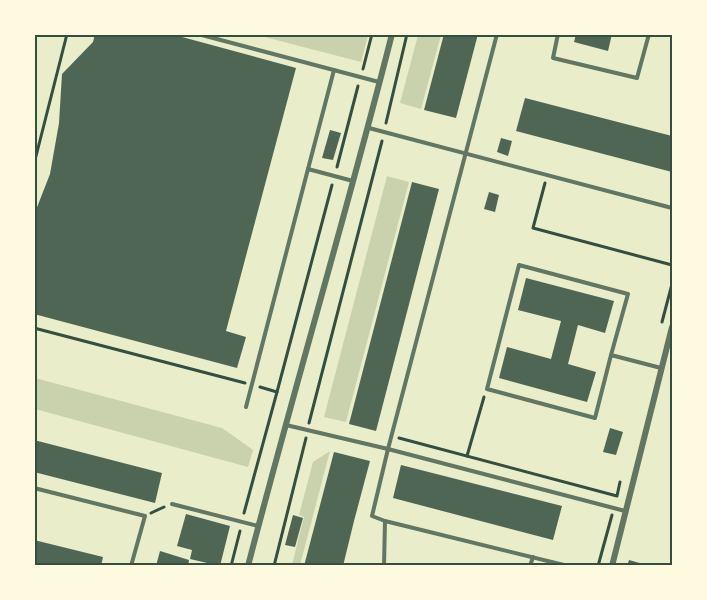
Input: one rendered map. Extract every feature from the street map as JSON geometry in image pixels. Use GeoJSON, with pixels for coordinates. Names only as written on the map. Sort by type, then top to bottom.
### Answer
{"type":"FeatureCollection","features":[{"type":"Feature","properties":{"kind":"street"},"geometry":{"type":"LineString","coordinates":[[248,566],[284,424],[369,128],[392,34]]}},
{"type":"Feature","properties":{"kind":"street"},"geometry":{"type":"LineString","coordinates":[[612,566],[672,327]]}},
{"type":"Feature","properties":{"kind":"lane"},"geometry":{"type":"LineString","coordinates":[[198,34],[380,82]]}},
{"type":"Feature","properties":{"kind":"lane"},"geometry":{"type":"LineString","coordinates":[[497,34],[372,516],[568,566]]}},
{"type":"Feature","properties":{"kind":"lane"},"geometry":{"type":"LineString","coordinates":[[558,34],[553,58],[637,78],[649,34]]}},
{"type":"Feature","properties":{"kind":"lane"},"geometry":{"type":"LineString","coordinates":[[246,407],[333,70]]}},
{"type":"Feature","properties":{"kind":"lane"},"geometry":{"type":"LineString","coordinates":[[369,128],[672,208]]}},
{"type":"Feature","properties":{"kind":"lane"},"geometry":{"type":"LineString","coordinates":[[308,169],[353,181]]}},
{"type":"Feature","properties":{"kind":"lane"},"geometry":{"type":"LineString","coordinates":[[519,266],[628,294],[611,355],[595,418],[487,389],[519,266]]}},
{"type":"Feature","properties":{"kind":"lane"},"geometry":{"type":"LineString","coordinates":[[611,355],[662,369]]}},
{"type":"Feature","properties":{"kind":"lane"},"geometry":{"type":"LineString","coordinates":[[284,424],[625,511]]}},
{"type":"Feature","properties":{"kind":"lane"},"geometry":{"type":"LineString","coordinates":[[34,488],[145,516],[131,566]]}},
{"type":"Feature","properties":{"kind":"lane"},"geometry":{"type":"LineString","coordinates":[[172,504],[258,526]]}},
{"type":"Feature","properties":{"kind":"lane"},"geometry":{"type":"LineString","coordinates":[[384,566],[385,520]]}},
{"type":"Feature","properties":{"kind":"lane"},"geometry":{"type":"LineString","coordinates":[[530,566],[533,557]]}},
{"type":"Feature","properties":{"kind":"path"},"geometry":{"type":"LineString","coordinates":[[34,164],[67,34]]}},
{"type":"Feature","properties":{"kind":"path"},"geometry":{"type":"LineString","coordinates":[[231,566],[372,34]]}},
{"type":"Feature","properties":{"kind":"path"},"geometry":{"type":"LineString","coordinates":[[274,566],[407,34]]}},
{"type":"Feature","properties":{"kind":"path"},"geometry":{"type":"LineString","coordinates":[[548,175],[533,228],[672,265]]}},
{"type":"Feature","properties":{"kind":"path"},"geometry":{"type":"LineString","coordinates":[[662,325],[672,284]]}},
{"type":"Feature","properties":{"kind":"path"},"geometry":{"type":"LineString","coordinates":[[34,328],[277,392]]}},
{"type":"Feature","properties":{"kind":"path"},"geometry":{"type":"LineString","coordinates":[[467,456],[487,389]]}},
{"type":"Feature","properties":{"kind":"path"},"geometry":{"type":"LineString","coordinates":[[391,436],[616,496]]}},
{"type":"Feature","properties":{"kind":"path"},"geometry":{"type":"LineString","coordinates":[[598,566],[622,474]]}},
{"type":"Feature","properties":{"kind":"path"},"geometry":{"type":"LineString","coordinates":[[145,516],[172,504]]}},
{"type":"Feature","properties":{"kind":"green space"},"geometry":{"type":"Polygon","coordinates":[[[368,34],[361,62],[257,35],[368,34]]]}},
{"type":"Feature","properties":{"kind":"green space"},"geometry":{"type":"Polygon","coordinates":[[[418,35],[441,35],[421,109],[400,103],[418,35]]]}},
{"type":"Feature","properties":{"kind":"green space"},"geometry":{"type":"Polygon","coordinates":[[[387,176],[409,182],[346,422],[324,417],[387,176]]]}},
{"type":"Feature","properties":{"kind":"green space"},"geometry":{"type":"Polygon","coordinates":[[[35,378],[222,428],[253,450],[248,467],[35,409],[35,378]]]}},
{"type":"Feature","properties":{"kind":"green space"},"geometry":{"type":"Polygon","coordinates":[[[330,451],[300,565],[292,565],[304,517],[299,515],[313,462],[330,451]]]}},
{"type":"Feature","properties":{"kind":"building"},"geometry":{"type":"Polygon","coordinates":[[[95,34],[171,34],[296,68],[226,331],[246,337],[237,368],[34,314],[34,215],[50,174],[59,123],[62,74],[93,42],[95,34]]]}},
{"type":"Feature","properties":{"kind":"building"},"geometry":{"type":"Polygon","coordinates":[[[444,34],[478,34],[456,118],[424,110],[444,34]]]}},
{"type":"Feature","properties":{"kind":"building"},"geometry":{"type":"Polygon","coordinates":[[[576,34],[612,34],[608,51],[574,42],[576,34]]]}},
{"type":"Feature","properties":{"kind":"building"},"geometry":{"type":"Polygon","coordinates":[[[525,98],[672,136],[672,172],[516,131],[525,98]]]}},
{"type":"Feature","properties":{"kind":"building"},"geometry":{"type":"Polygon","coordinates":[[[330,130],[341,133],[333,160],[322,158],[330,130]]]}},
{"type":"Feature","properties":{"kind":"building"},"geometry":{"type":"Polygon","coordinates":[[[501,138],[512,141],[508,156],[497,152],[501,138]]]}},
{"type":"Feature","properties":{"kind":"building"},"geometry":{"type":"Polygon","coordinates":[[[412,182],[439,189],[376,431],[349,424],[412,182]]]}},
{"type":"Feature","properties":{"kind":"building"},"geometry":{"type":"Polygon","coordinates":[[[489,192],[499,195],[495,212],[484,209],[489,192]]]}},
{"type":"Feature","properties":{"kind":"building"},"geometry":{"type":"Polygon","coordinates":[[[526,278],[614,301],[605,333],[578,325],[568,364],[596,372],[587,402],[499,378],[507,347],[551,359],[561,321],[518,310],[526,278]]]}},
{"type":"Feature","properties":{"kind":"building"},"geometry":{"type":"Polygon","coordinates":[[[610,428],[623,432],[616,455],[603,452],[610,428]]]}},
{"type":"Feature","properties":{"kind":"building"},"geometry":{"type":"Polygon","coordinates":[[[34,440],[162,473],[155,503],[34,472],[34,440]]]}},
{"type":"Feature","properties":{"kind":"building"},"geometry":{"type":"Polygon","coordinates":[[[334,452],[370,461],[343,566],[304,566],[334,452]]]}},
{"type":"Feature","properties":{"kind":"building"},"geometry":{"type":"Polygon","coordinates":[[[401,465],[562,506],[553,540],[393,498],[401,465]]]}},
{"type":"Feature","properties":{"kind":"building"},"geometry":{"type":"Polygon","coordinates":[[[186,514],[230,526],[220,566],[190,559],[192,550],[177,546],[186,514]]]}},
{"type":"Feature","properties":{"kind":"building"},"geometry":{"type":"Polygon","coordinates":[[[293,515],[303,518],[295,547],[285,545],[293,515]]]}},
{"type":"Feature","properties":{"kind":"building"},"geometry":{"type":"Polygon","coordinates":[[[34,540],[103,557],[101,566],[34,566],[34,540]]]}},
{"type":"Feature","properties":{"kind":"building"},"geometry":{"type":"Polygon","coordinates":[[[160,551],[189,560],[188,566],[156,566],[160,551]]]}},
{"type":"Feature","properties":{"kind":"building"},"geometry":{"type":"Polygon","coordinates":[[[629,560],[643,564],[642,566],[627,566],[629,560]]]}}]}
